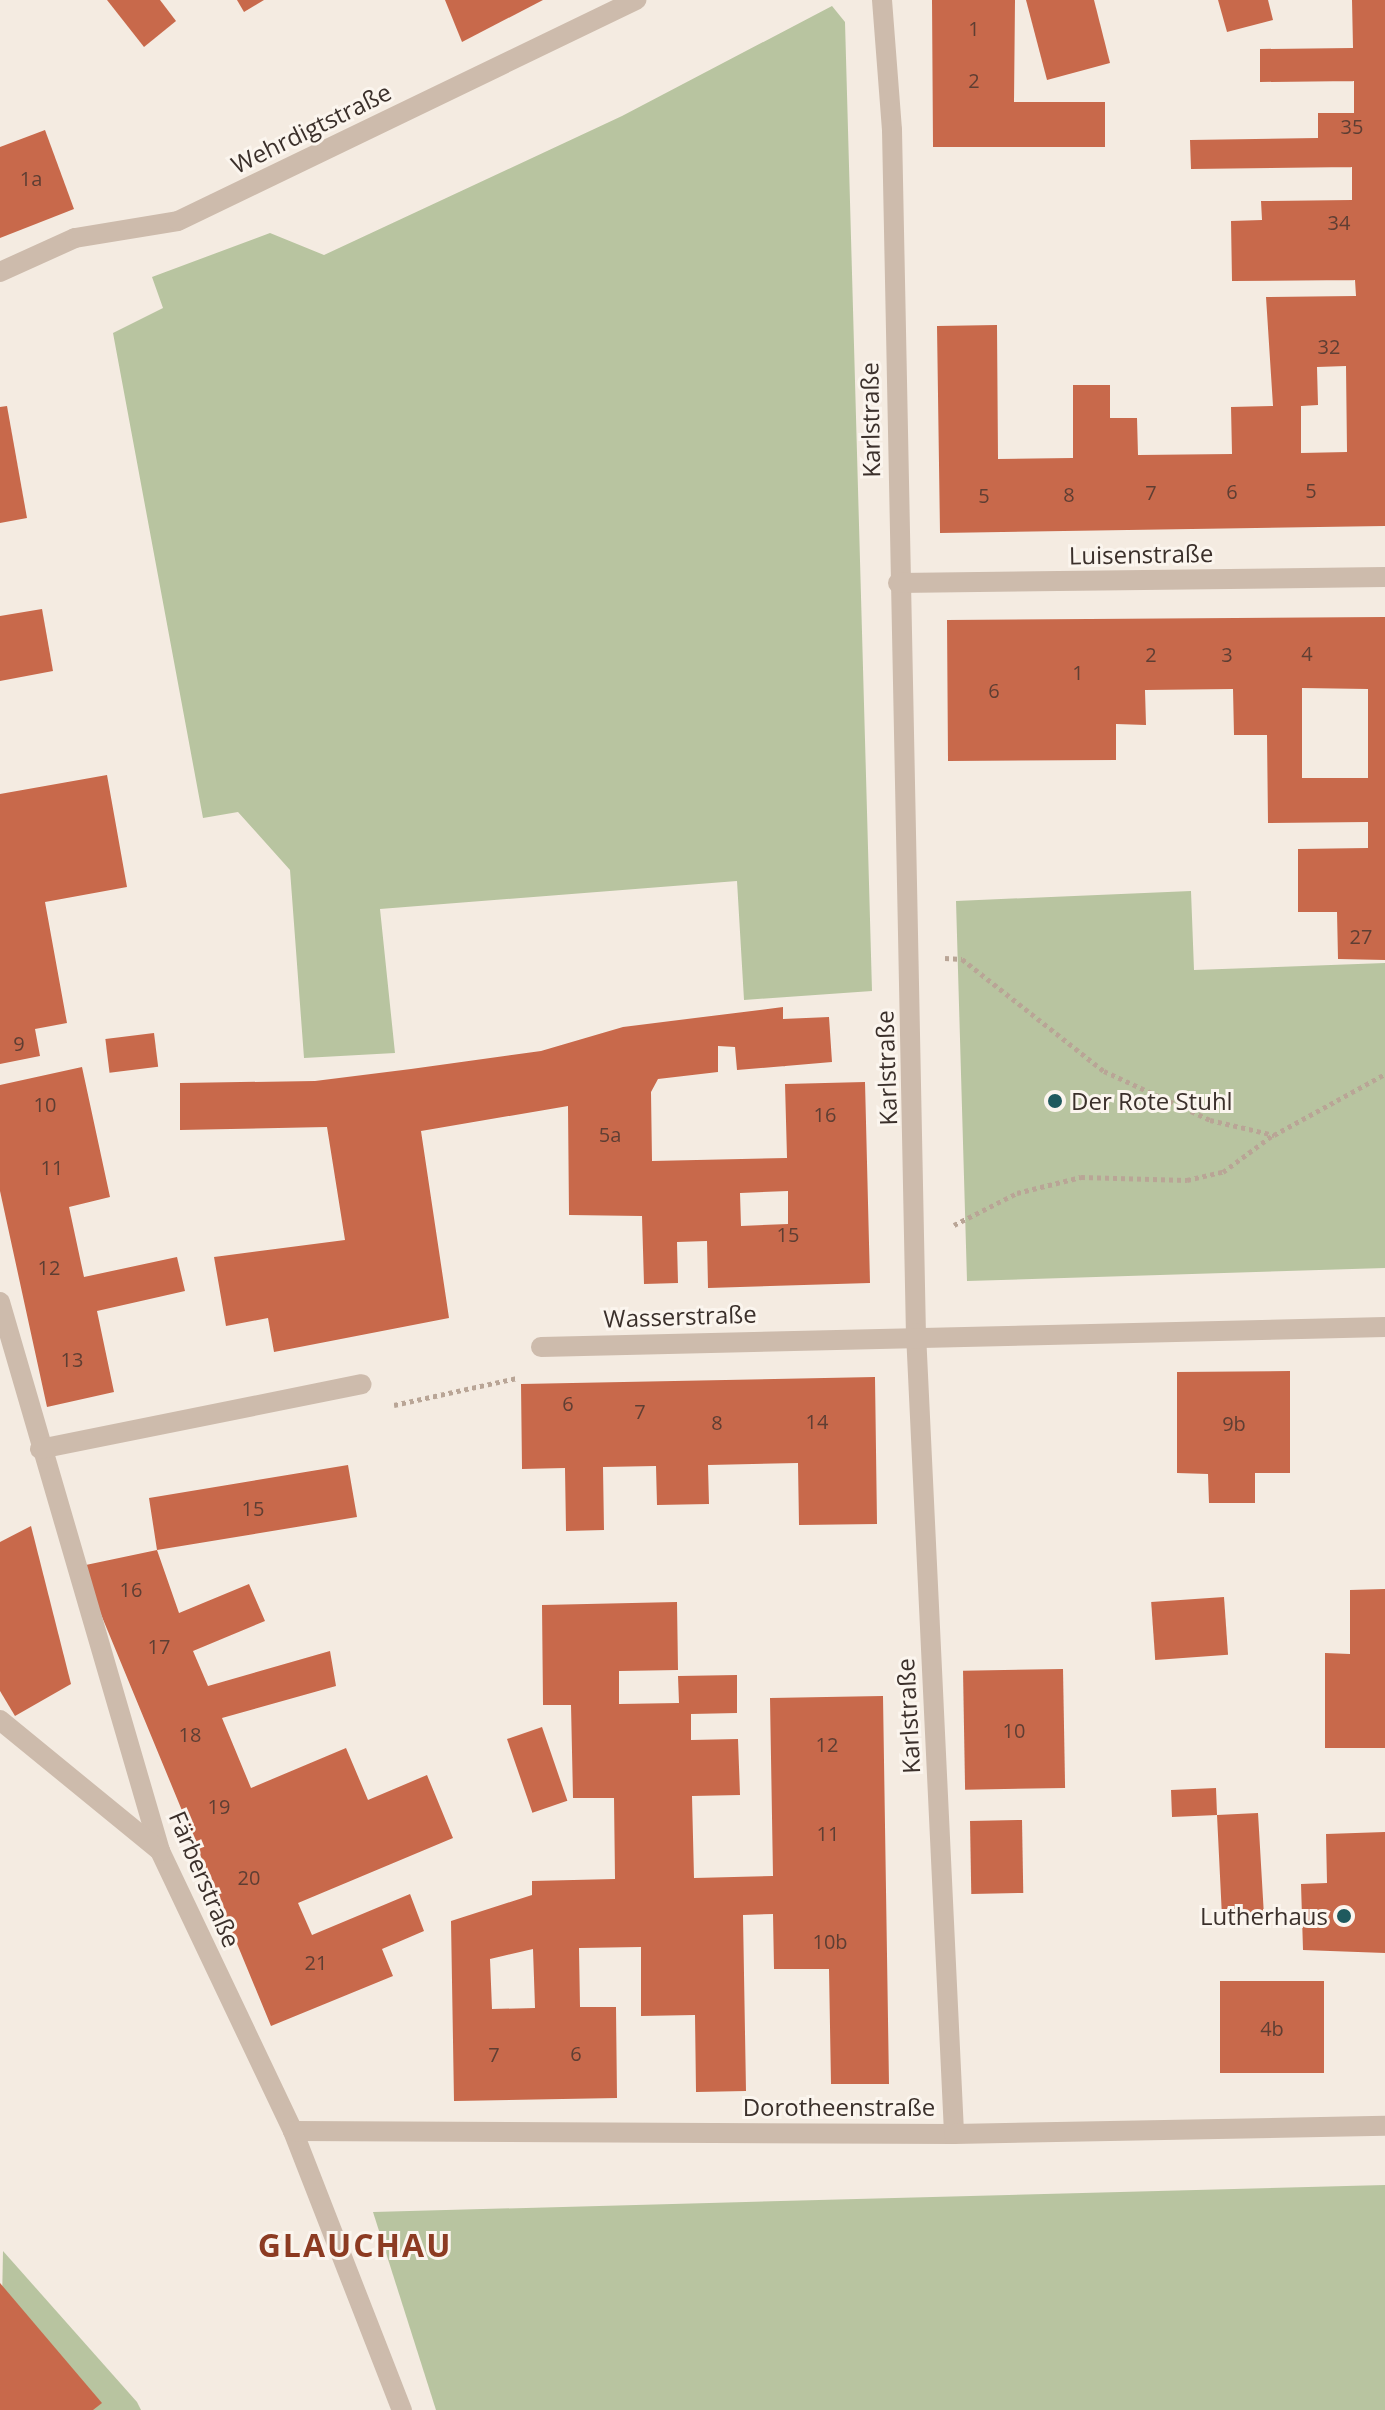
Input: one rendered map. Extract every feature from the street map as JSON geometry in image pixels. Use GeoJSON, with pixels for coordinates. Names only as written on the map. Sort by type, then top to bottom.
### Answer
{"type":"FeatureCollection","features":[{"type":"Feature","properties":{"kind":"street","name":"Wehrdigtstraße"},"geometry":{"type":"LineString","coordinates":[[0,272],[75,238],[178,221],[636,0]]}},
{"type":"Feature","properties":{"kind":"street","name":"Karlstraße"},"geometry":{"type":"LineString","coordinates":[[882,0],[892,130],[898,583],[917,1228],[916,1333],[954,2134]]}},
{"type":"Feature","properties":{"kind":"street","name":"Luisenstraße"},"geometry":{"type":"LineString","coordinates":[[898,583],[1385,577]]}},
{"type":"Feature","properties":{"kind":"street","name":"Färberstraße"},"geometry":{"type":"LineString","coordinates":[[0,1302],[40,1449],[160,1851],[293,2131],[402,2410]]}},
{"type":"Feature","properties":{"kind":"street","name":"Wasserstraße"},"geometry":{"type":"LineString","coordinates":[[541,1347],[916,1333],[1385,1327]]}},
{"type":"Feature","properties":{"kind":"street"},"geometry":{"type":"LineString","coordinates":[[40,1449],[361,1384]]}},
{"type":"Feature","properties":{"kind":"street"},"geometry":{"type":"LineString","coordinates":[[0,1720],[160,1851]]}},
{"type":"Feature","properties":{"kind":"street","name":"Dorotheenstraße"},"geometry":{"type":"LineString","coordinates":[[293,2131],[954,2134],[1385,2126]]}},
{"type":"Feature","properties":{"kind":"path"},"geometry":{"type":"LineString","coordinates":[[909,957],[962,959],[1104,1071],[1210,1120],[1274,1135]]}},
{"type":"Feature","properties":{"kind":"path"},"geometry":{"type":"LineString","coordinates":[[917,1228],[963,1224],[1017,1193],[1081,1177],[1187,1180],[1223,1172],[1274,1135],[1385,1074]]}},
{"type":"Feature","properties":{"kind":"path"},"geometry":{"type":"LineString","coordinates":[[361,1384],[366,1411],[544,1373],[541,1347]]}},
{"type":"Feature","properties":{"kind":"green space"},"geometry":{"type":"Polygon","coordinates":[[[832,6],[845,22],[872,991],[744,1000],[737,881],[380,909],[395,1053],[304,1058],[290,870],[238,812],[203,818],[113,333],[163,308],[152,277],[270,233],[324,255],[622,116],[832,6]]]}},
{"type":"Feature","properties":{"kind":"green space"},"geometry":{"type":"Polygon","coordinates":[[[1191,891],[1194,970],[1385,963],[1385,1268],[967,1281],[956,901],[1191,891]]]}},
{"type":"Feature","properties":{"kind":"green space"},"geometry":{"type":"Polygon","coordinates":[[[1385,2185],[1385,2410],[436,2410],[373,2212],[1385,2185]]]}},
{"type":"Feature","properties":{"kind":"green space"},"geometry":{"type":"Polygon","coordinates":[[[3,2251],[137,2402],[141,2410],[0,2410],[3,2251]]]}},
{"type":"Feature","properties":{"kind":"building"},"geometry":{"type":"Polygon","coordinates":[[[107,0],[160,0],[176,21],[144,47],[107,0]]]}},
{"type":"Feature","properties":{"kind":"building"},"geometry":{"type":"Polygon","coordinates":[[[237,0],[264,0],[244,12],[237,0]]]}},
{"type":"Feature","properties":{"kind":"building"},"geometry":{"type":"Polygon","coordinates":[[[445,0],[543,0],[462,42],[445,0]]]}},
{"type":"Feature","properties":{"kind":"building"},"geometry":{"type":"Polygon","coordinates":[[[932,0],[1015,0],[1014,102],[1105,102],[1105,147],[933,147],[932,0]]]}},
{"type":"Feature","properties":{"kind":"building"},"geometry":{"type":"Polygon","coordinates":[[[1026,0],[1094,0],[1110,63],[1047,80],[1026,0]]]}},
{"type":"Feature","properties":{"kind":"building"},"geometry":{"type":"Polygon","coordinates":[[[1218,0],[1268,0],[1273,20],[1227,32],[1218,0]]]}},
{"type":"Feature","properties":{"kind":"building"},"geometry":{"type":"Polygon","coordinates":[[[1352,0],[1385,0],[1385,526],[940,533],[937,326],[997,325],[998,459],[1073,458],[1073,385],[1110,385],[1110,418],[1137,418],[1138,455],[1232,454],[1231,407],[1273,406],[1266,297],[1356,296],[1355,280],[1232,281],[1231,221],[1262,220],[1261,201],[1352,200],[1352,167],[1191,169],[1190,140],[1318,138],[1318,113],[1354,113],[1354,81],[1260,82],[1260,49],[1353,48],[1352,0]],[[1346,366],[1317,367],[1318,405],[1301,406],[1301,453],[1347,452],[1346,366]]]}},
{"type":"Feature","properties":{"kind":"building"},"geometry":{"type":"Polygon","coordinates":[[[45,130],[74,209],[0,238],[0,147],[45,130]]]}},
{"type":"Feature","properties":{"kind":"building"},"geometry":{"type":"Polygon","coordinates":[[[7,406],[27,518],[0,523],[0,407],[7,406]]]}},
{"type":"Feature","properties":{"kind":"building"},"geometry":{"type":"Polygon","coordinates":[[[42,609],[53,671],[0,681],[0,616],[42,609]]]}},
{"type":"Feature","properties":{"kind":"building"},"geometry":{"type":"Polygon","coordinates":[[[1385,617],[1385,960],[1338,959],[1337,912],[1298,912],[1298,849],[1368,848],[1368,822],[1268,823],[1267,735],[1234,735],[1233,689],[1145,690],[1146,725],[1116,724],[1116,760],[948,761],[947,620],[1385,617]],[[1302,688],[1302,778],[1368,778],[1368,689],[1302,688]]]}},
{"type":"Feature","properties":{"kind":"building"},"geometry":{"type":"Polygon","coordinates":[[[107,775],[127,887],[45,902],[67,1023],[35,1029],[40,1056],[0,1064],[0,794],[107,775]]]}},
{"type":"Feature","properties":{"kind":"building"},"geometry":{"type":"Polygon","coordinates":[[[783,1007],[783,1019],[829,1017],[832,1062],[737,1070],[735,1047],[718,1046],[718,1072],[658,1079],[651,1092],[652,1161],[787,1158],[785,1084],[865,1082],[870,1283],[708,1288],[707,1241],[677,1242],[678,1283],[644,1284],[642,1216],[569,1215],[568,1106],[421,1131],[449,1318],[274,1352],[268,1318],[226,1326],[214,1257],[345,1240],[327,1127],[180,1130],[180,1083],[315,1081],[411,1069],[541,1051],[623,1027],[783,1007]],[[788,1191],[740,1193],[741,1226],[788,1224],[788,1191]]]}},
{"type":"Feature","properties":{"kind":"building"},"geometry":{"type":"Polygon","coordinates":[[[154,1033],[158,1067],[110,1073],[105,1039],[154,1033]]]}},
{"type":"Feature","properties":{"kind":"building"},"geometry":{"type":"Polygon","coordinates":[[[82,1067],[110,1197],[69,1207],[84,1277],[177,1257],[185,1291],[97,1311],[114,1392],[47,1407],[0,1191],[0,1085],[82,1067]]]}},
{"type":"Feature","properties":{"kind":"building"},"geometry":{"type":"Polygon","coordinates":[[[1290,1371],[1290,1473],[1255,1473],[1255,1503],[1209,1503],[1208,1474],[1177,1473],[1177,1372],[1290,1371]]]}},
{"type":"Feature","properties":{"kind":"building"},"geometry":{"type":"Polygon","coordinates":[[[875,1377],[877,1524],[799,1525],[798,1463],[708,1465],[709,1504],[657,1505],[656,1466],[603,1467],[604,1530],[566,1531],[565,1468],[522,1469],[521,1384],[875,1377]]]}},
{"type":"Feature","properties":{"kind":"building"},"geometry":{"type":"Polygon","coordinates":[[[348,1465],[357,1517],[157,1550],[149,1498],[348,1465]]]}},
{"type":"Feature","properties":{"kind":"building"},"geometry":{"type":"Polygon","coordinates":[[[31,1526],[71,1684],[15,1716],[0,1691],[0,1542],[31,1526]]]}},
{"type":"Feature","properties":{"kind":"building"},"geometry":{"type":"Polygon","coordinates":[[[157,1550],[179,1613],[249,1584],[265,1621],[193,1651],[208,1686],[330,1651],[336,1686],[222,1718],[251,1788],[346,1748],[368,1800],[427,1775],[453,1838],[298,1903],[312,1935],[410,1894],[424,1931],[382,1949],[393,1976],[271,2026],[81,1566],[157,1550]]]}},
{"type":"Feature","properties":{"kind":"building"},"geometry":{"type":"Polygon","coordinates":[[[1385,1589],[1385,1748],[1325,1748],[1325,1653],[1350,1654],[1350,1590],[1385,1589]]]}},
{"type":"Feature","properties":{"kind":"building"},"geometry":{"type":"Polygon","coordinates":[[[1224,1597],[1228,1655],[1155,1660],[1151,1602],[1224,1597]]]}},
{"type":"Feature","properties":{"kind":"building"},"geometry":{"type":"Polygon","coordinates":[[[677,1602],[678,1670],[619,1671],[619,1704],[679,1703],[678,1676],[737,1675],[737,1713],[691,1714],[691,1740],[738,1739],[740,1795],[692,1796],[694,1878],[773,1876],[770,1698],[883,1696],[889,2084],[831,2084],[829,1969],[774,1969],[773,1914],[743,1915],[746,2091],[696,2092],[695,2015],[641,2016],[641,1947],[579,1948],[580,2007],[616,2007],[617,2098],[454,2101],[451,1921],[532,1895],[532,1881],[615,1879],[614,1798],[573,1798],[571,1705],[543,1705],[542,1605],[677,1602]],[[533,1949],[490,1959],[492,2009],[535,2008],[533,1949]]]}},
{"type":"Feature","properties":{"kind":"building"},"geometry":{"type":"Polygon","coordinates":[[[1063,1669],[1065,1788],[965,1790],[963,1671],[1063,1669]]]}},
{"type":"Feature","properties":{"kind":"building"},"geometry":{"type":"Polygon","coordinates":[[[542,1727],[567,1801],[532,1813],[507,1739],[542,1727]]]}},
{"type":"Feature","properties":{"kind":"building"},"geometry":{"type":"Polygon","coordinates":[[[1216,1788],[1217,1815],[1172,1817],[1171,1790],[1216,1788]]]}},
{"type":"Feature","properties":{"kind":"building"},"geometry":{"type":"Polygon","coordinates":[[[1258,1813],[1264,1916],[1222,1917],[1217,1815],[1258,1813]]]}},
{"type":"Feature","properties":{"kind":"building"},"geometry":{"type":"Polygon","coordinates":[[[1022,1820],[1023,1893],[971,1894],[970,1821],[1022,1820]]]}},
{"type":"Feature","properties":{"kind":"building","name":"Lutherhaus"},"geometry":{"type":"Polygon","coordinates":[[[1385,1832],[1385,1953],[1303,1950],[1301,1884],[1327,1883],[1326,1834],[1385,1832]]]}},
{"type":"Feature","properties":{"kind":"building"},"geometry":{"type":"Polygon","coordinates":[[[1220,1981],[1324,1981],[1324,2073],[1220,2073],[1220,1981]]]}},
{"type":"Feature","properties":{"kind":"building"},"geometry":{"type":"Polygon","coordinates":[[[0,2283],[102,2403],[93,2410],[0,2410],[0,2283]]]}},
{"type":"Feature","properties":{"kind":"place","name":"Der Rote Stuhl"},"geometry":{"type":"Point","coordinates":[1055,1101]}},
{"type":"Feature","properties":{"kind":"place","name":"Lutherhaus"},"geometry":{"type":"Point","coordinates":[1344,1916]}},
{"type":"Feature","properties":{"kind":"district","name":"GLAUCHAU"},"geometry":{"type":"Point","coordinates":[355,2245]}}]}
